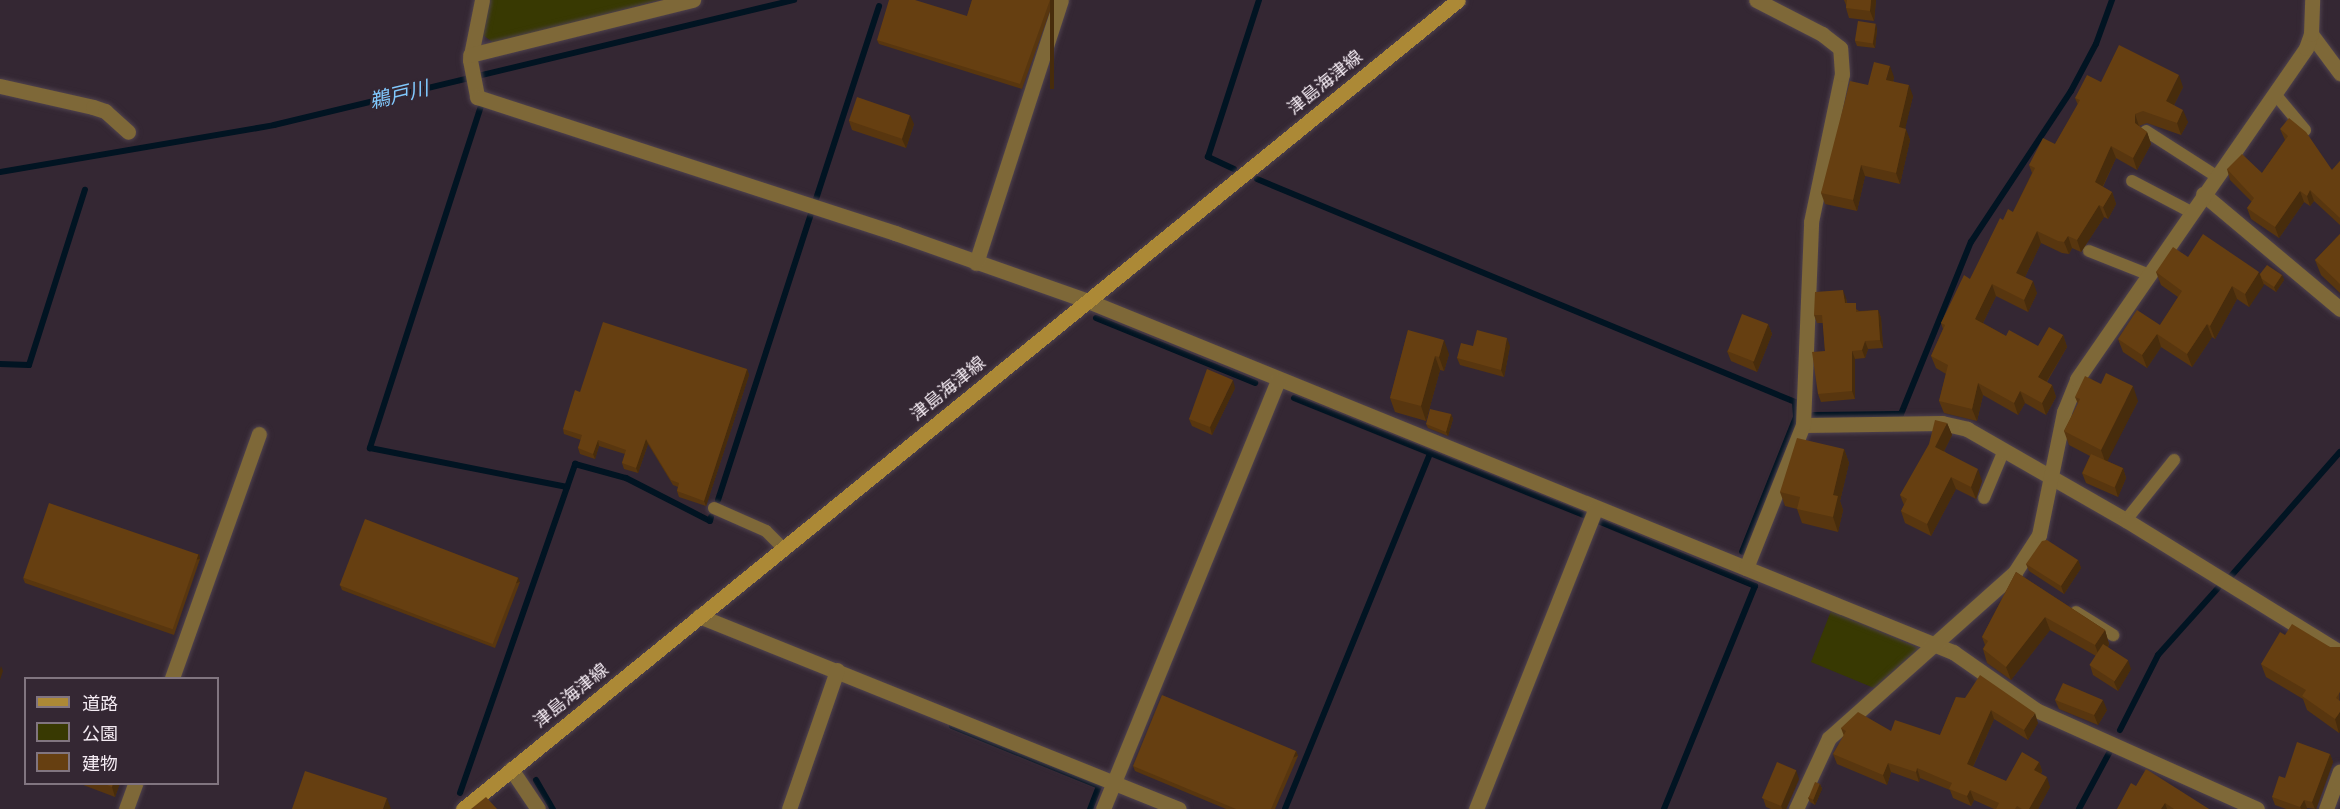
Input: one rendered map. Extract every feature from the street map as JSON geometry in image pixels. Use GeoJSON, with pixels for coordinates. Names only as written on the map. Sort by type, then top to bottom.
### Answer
{"type":"FeatureCollection","features":[{"type":"Feature","properties":{"kind":"main road","name":"津島海津線"},"geometry":{"type":"LineString","coordinates":[[463,809],[782,547],[1458,0]]}},
{"type":"Feature","properties":{"kind":"street"},"geometry":{"type":"LineString","coordinates":[[482,0],[470,58],[477,98],[1088,301],[1278,381],[1953,652],[2036,710],[2258,809]]}},
{"type":"Feature","properties":{"kind":"street"},"geometry":{"type":"LineString","coordinates":[[470,58],[693,0]]}},
{"type":"Feature","properties":{"kind":"street"},"geometry":{"type":"LineString","coordinates":[[976,263],[1061,0]]}},
{"type":"Feature","properties":{"kind":"street"},"geometry":{"type":"LineString","coordinates":[[1746,567],[1803,425],[1811,222],[1839,99],[1839,48],[1822,34],[1756,0]]}},
{"type":"Feature","properties":{"kind":"street"},"geometry":{"type":"LineString","coordinates":[[1796,809],[1829,738],[1932,643],[2020,575],[2039,535],[2064,412],[2077,379],[2147,274],[2306,48],[2311,34],[2312,0]]}},
{"type":"Feature","properties":{"kind":"street"},"geometry":{"type":"LineString","coordinates":[[2311,34],[2340,73]]}},
{"type":"Feature","properties":{"kind":"street"},"geometry":{"type":"LineString","coordinates":[[0,86],[105,111],[128,132]]}},
{"type":"Feature","properties":{"kind":"street"},"geometry":{"type":"LineString","coordinates":[[2203,194],[2340,309]]}},
{"type":"Feature","properties":{"kind":"street"},"geometry":{"type":"LineString","coordinates":[[1103,809],[1278,381]]}},
{"type":"Feature","properties":{"kind":"street"},"geometry":{"type":"LineString","coordinates":[[1803,425],[1942,423],[1967,429],[2126,520],[2340,652]]}},
{"type":"Feature","properties":{"kind":"street"},"geometry":{"type":"LineString","coordinates":[[172,677],[259,434]]}},
{"type":"Feature","properties":{"kind":"street"},"geometry":{"type":"LineString","coordinates":[[1476,809],[1596,508]]}},
{"type":"Feature","properties":{"kind":"street"},"geometry":{"type":"LineString","coordinates":[[699,616],[1179,809]]}},
{"type":"Feature","properties":{"kind":"street"},"geometry":{"type":"LineString","coordinates":[[789,809],[837,670]]}},
{"type":"Feature","properties":{"kind":"street"},"geometry":{"type":"LineString","coordinates":[[511,769],[538,809]]}},
{"type":"Feature","properties":{"kind":"street"},"geometry":{"type":"LineString","coordinates":[[2326,809],[2340,771]]}},
{"type":"Feature","properties":{"kind":"street"},"geometry":{"type":"LineString","coordinates":[[126,809],[134,785]]}},
{"type":"Feature","properties":{"kind":"lane"},"geometry":{"type":"LineString","coordinates":[[2275,94],[2305,130]]}},
{"type":"Feature","properties":{"kind":"lane"},"geometry":{"type":"LineString","coordinates":[[2146,131],[2216,176]]}},
{"type":"Feature","properties":{"kind":"lane"},"geometry":{"type":"LineString","coordinates":[[2132,182],[2191,212]]}},
{"type":"Feature","properties":{"kind":"lane"},"geometry":{"type":"LineString","coordinates":[[2089,251],[2147,274]]}},
{"type":"Feature","properties":{"kind":"lane"},"geometry":{"type":"LineString","coordinates":[[1984,498],[2004,450]]}},
{"type":"Feature","properties":{"kind":"lane"},"geometry":{"type":"LineString","coordinates":[[2126,520],[2174,460]]}},
{"type":"Feature","properties":{"kind":"lane"},"geometry":{"type":"LineString","coordinates":[[714,508],[766,531],[782,547]]}},
{"type":"Feature","properties":{"kind":"lane"},"geometry":{"type":"LineString","coordinates":[[2064,604],[2113,635]]}},
{"type":"Feature","properties":{"kind":"green space"},"geometry":{"type":"Polygon","coordinates":[[[488,0],[660,0],[494,43],[480,33],[488,0]]]}},
{"type":"Feature","properties":{"kind":"green space"},"geometry":{"type":"Polygon","coordinates":[[[1831,611],[1919,648],[1874,688],[1811,662],[1831,611]]]}},
{"type":"Feature","properties":{"kind":"building"},"geometry":{"type":"Polygon","coordinates":[[[889,0],[915,0],[967,16],[972,0],[1050,0],[1020,84],[877,40],[889,0]]]}},
{"type":"Feature","properties":{"kind":"building"},"geometry":{"type":"Polygon","coordinates":[[[1847,0],[1871,0],[1870,11],[1846,8],[1847,0]]]}},
{"type":"Feature","properties":{"kind":"building"},"geometry":{"type":"Polygon","coordinates":[[[1858,21],[1876,24],[1873,44],[1855,41],[1858,21]]]}},
{"type":"Feature","properties":{"kind":"building"},"geometry":{"type":"Polygon","coordinates":[[[2119,45],[2179,75],[2166,101],[2183,110],[2177,123],[2143,111],[2135,114],[2135,123],[2147,132],[2133,158],[2111,146],[2095,182],[2112,192],[2103,207],[2099,205],[2077,240],[2068,236],[2064,242],[2058,241],[2037,231],[2016,273],[2033,281],[2024,300],[1992,284],[1975,319],[2006,336],[2009,330],[2038,346],[2049,327],[2063,335],[2038,377],[2052,385],[2042,403],[2020,391],[2014,403],[1978,383],[1972,409],[1939,401],[1948,365],[1931,356],[1945,325],[1941,323],[1964,275],[1970,279],[2000,218],[2003,220],[2008,209],[2013,212],[2035,168],[2029,165],[2043,138],[2055,144],[2080,100],[2075,98],[2087,75],[2101,82],[2119,45]]]}},
{"type":"Feature","properties":{"kind":"building"},"geometry":{"type":"Polygon","coordinates":[[[1874,62],[1890,66],[1886,80],[1909,85],[1899,127],[1906,129],[1896,173],[1861,165],[1853,200],[1821,193],[1850,81],[1868,85],[1874,62]]]}},
{"type":"Feature","properties":{"kind":"building"},"geometry":{"type":"Polygon","coordinates":[[[857,97],[910,115],[902,139],[849,121],[857,97]]]}},
{"type":"Feature","properties":{"kind":"building"},"geometry":{"type":"Polygon","coordinates":[[[2289,118],[2306,132],[2332,170],[2340,161],[2340,218],[2310,190],[2307,196],[2300,191],[2275,227],[2247,208],[2254,198],[2227,169],[2242,154],[2262,173],[2288,136],[2280,129],[2289,118]]]}},
{"type":"Feature","properties":{"kind":"building"},"geometry":{"type":"Polygon","coordinates":[[[2203,234],[2259,272],[2245,294],[2232,286],[2210,326],[2207,324],[2187,354],[2157,334],[2142,355],[2118,339],[2137,310],[2160,325],[2182,291],[2156,272],[2173,247],[2188,257],[2203,234]]]}},
{"type":"Feature","properties":{"kind":"building"},"geometry":{"type":"Polygon","coordinates":[[[2340,234],[2340,284],[2315,260],[2340,234]]]}},
{"type":"Feature","properties":{"kind":"building"},"geometry":{"type":"Polygon","coordinates":[[[2267,265],[2282,275],[2274,287],[2262,279],[2260,274],[2267,265]]]}},
{"type":"Feature","properties":{"kind":"building"},"geometry":{"type":"Polygon","coordinates":[[[1843,290],[1845,303],[1856,303],[1856,312],[1878,310],[1880,340],[1865,341],[1862,350],[1852,351],[1852,391],[1818,394],[1812,352],[1825,351],[1822,315],[1814,315],[1815,292],[1843,290]]]}},
{"type":"Feature","properties":{"kind":"building"},"geometry":{"type":"Polygon","coordinates":[[[1742,314],[1768,324],[1754,361],[1728,351],[1742,314]]]}},
{"type":"Feature","properties":{"kind":"building"},"geometry":{"type":"Polygon","coordinates":[[[603,322],[747,369],[704,501],[677,491],[679,483],[671,480],[646,439],[636,468],[622,463],[626,450],[598,440],[593,454],[578,448],[582,435],[563,429],[575,390],[580,392],[603,322]]]}},
{"type":"Feature","properties":{"kind":"building"},"geometry":{"type":"Polygon","coordinates":[[[1408,330],[1444,340],[1439,357],[1435,356],[1421,406],[1390,398],[1408,330]]]}},
{"type":"Feature","properties":{"kind":"building"},"geometry":{"type":"Polygon","coordinates":[[[1477,330],[1507,338],[1501,370],[1457,358],[1461,343],[1473,346],[1477,330]]]}},
{"type":"Feature","properties":{"kind":"building"},"geometry":{"type":"Polygon","coordinates":[[[1207,369],[1233,380],[1210,427],[1189,419],[1207,369]]]}},
{"type":"Feature","properties":{"kind":"building"},"geometry":{"type":"Polygon","coordinates":[[[2106,373],[2133,386],[2101,450],[2064,431],[2080,399],[2075,397],[2085,376],[2101,384],[2106,373]]]}},
{"type":"Feature","properties":{"kind":"building"},"geometry":{"type":"Polygon","coordinates":[[[1430,409],[1451,414],[1446,432],[1426,424],[1430,409]]]}},
{"type":"Feature","properties":{"kind":"building"},"geometry":{"type":"Polygon","coordinates":[[[1935,420],[1947,423],[1935,447],[1978,469],[1971,487],[1951,477],[1927,524],[1901,511],[1907,499],[1900,495],[1929,444],[1935,420]]]}},
{"type":"Feature","properties":{"kind":"building"},"geometry":{"type":"Polygon","coordinates":[[[1797,438],[1844,449],[1833,495],[1838,496],[1833,517],[1797,509],[1800,497],[1780,492],[1797,438]]]}},
{"type":"Feature","properties":{"kind":"building"},"geometry":{"type":"Polygon","coordinates":[[[2091,454],[2123,468],[2114,487],[2082,473],[2091,454]]]}},
{"type":"Feature","properties":{"kind":"building"},"geometry":{"type":"Polygon","coordinates":[[[49,503],[198,554],[173,629],[23,578],[49,503]]]}},
{"type":"Feature","properties":{"kind":"building"},"geometry":{"type":"Polygon","coordinates":[[[365,519],[518,578],[493,644],[340,585],[365,519]]]}},
{"type":"Feature","properties":{"kind":"building"},"geometry":{"type":"Polygon","coordinates":[[[2047,540],[2078,560],[2061,586],[2026,564],[2042,541],[2047,540]]]}},
{"type":"Feature","properties":{"kind":"building"},"geometry":{"type":"Polygon","coordinates":[[[2016,572],[2105,630],[2095,645],[2045,617],[2006,667],[1983,649],[1988,641],[1982,637],[2016,572]]]}},
{"type":"Feature","properties":{"kind":"building"},"geometry":{"type":"Polygon","coordinates":[[[2292,624],[2330,647],[2340,647],[2340,692],[2336,698],[2340,701],[2340,712],[2335,719],[2302,696],[2306,690],[2261,664],[2280,632],[2285,635],[2292,624]]]}},
{"type":"Feature","properties":{"kind":"building"},"geometry":{"type":"Polygon","coordinates":[[[2103,644],[2128,660],[2115,681],[2089,665],[2103,644]]]}},
{"type":"Feature","properties":{"kind":"building"},"geometry":{"type":"Polygon","coordinates":[[[1980,675],[2035,713],[2024,730],[1991,710],[1967,764],[2006,781],[2022,752],[2039,762],[2034,770],[2047,777],[2029,809],[2017,806],[2015,809],[1996,809],[1999,803],[1970,790],[1967,796],[1949,789],[1952,783],[1917,768],[1916,772],[1888,763],[1883,775],[1833,754],[1846,731],[1841,728],[1858,712],[1891,731],[1895,720],[1940,735],[1956,697],[1965,698],[1980,675]]]}},
{"type":"Feature","properties":{"kind":"building"},"geometry":{"type":"Polygon","coordinates":[[[2063,683],[2103,700],[2094,715],[2055,700],[2063,683]]]}},
{"type":"Feature","properties":{"kind":"building"},"geometry":{"type":"Polygon","coordinates":[[[1162,695],[1296,751],[1271,809],[1236,809],[1133,766],[1162,695]]]}},
{"type":"Feature","properties":{"kind":"building"},"geometry":{"type":"Polygon","coordinates":[[[2297,742],[2330,754],[2312,802],[2304,800],[2300,807],[2272,797],[2279,776],[2285,778],[2297,742]]]}},
{"type":"Feature","properties":{"kind":"building"},"geometry":{"type":"Polygon","coordinates":[[[1777,762],[1796,770],[1781,806],[1762,798],[1777,762]]]}},
{"type":"Feature","properties":{"kind":"building"},"geometry":{"type":"Polygon","coordinates":[[[2146,769],[2209,809],[2174,809],[2165,803],[2161,809],[2117,809],[2131,783],[2136,786],[2146,769]]]}},
{"type":"Feature","properties":{"kind":"building"},"geometry":{"type":"Polygon","coordinates":[[[305,771],[387,798],[383,809],[292,809],[305,771]]]}},
{"type":"Feature","properties":{"kind":"building"},"geometry":{"type":"Polygon","coordinates":[[[1815,782],[1820,784],[1813,800],[1809,798],[1815,782]]]}},
{"type":"Feature","properties":{"kind":"building"},"geometry":{"type":"Polygon","coordinates":[[[486,797],[497,809],[471,809],[486,797]]]}},
{"type":"Feature","properties":{"kind":"waterway","name":"鵜戸川"},"geometry":{"type":"LineString","coordinates":[[0,172],[274,125],[794,0]]}},
{"type":"Feature","properties":{"kind":"waterway"},"geometry":{"type":"LineString","coordinates":[[1234,169],[1208,157],[1259,0]]}},
{"type":"Feature","properties":{"kind":"waterway"},"geometry":{"type":"LineString","coordinates":[[1814,415],[1901,414],[1971,242],[2071,91],[2096,44],[2112,0]]}},
{"type":"Feature","properties":{"kind":"waterway"},"geometry":{"type":"LineString","coordinates":[[816,199],[879,6]]}},
{"type":"Feature","properties":{"kind":"waterway"},"geometry":{"type":"LineString","coordinates":[[481,106],[370,448],[567,487]]}},
{"type":"Feature","properties":{"kind":"waterway"},"geometry":{"type":"LineString","coordinates":[[1257,179],[1795,402],[1796,417],[1742,552]]}},
{"type":"Feature","properties":{"kind":"waterway"},"geometry":{"type":"LineString","coordinates":[[0,364],[29,365],[85,190]]}},
{"type":"Feature","properties":{"kind":"waterway"},"geometry":{"type":"LineString","coordinates":[[718,500],[811,214]]}},
{"type":"Feature","properties":{"kind":"waterway"},"geometry":{"type":"LineString","coordinates":[[1096,318],[1255,383]]}},
{"type":"Feature","properties":{"kind":"waterway"},"geometry":{"type":"LineString","coordinates":[[1294,398],[1586,516]]}},
{"type":"Feature","properties":{"kind":"waterway"},"geometry":{"type":"LineString","coordinates":[[2231,576],[2340,452]]}},
{"type":"Feature","properties":{"kind":"waterway"},"geometry":{"type":"LineString","coordinates":[[1285,809],[1430,453]]}},
{"type":"Feature","properties":{"kind":"waterway"},"geometry":{"type":"LineString","coordinates":[[460,793],[575,464],[626,478],[710,521],[711,517]]}},
{"type":"Feature","properties":{"kind":"waterway"},"geometry":{"type":"LineString","coordinates":[[1598,521],[1755,586],[1664,809]]}},
{"type":"Feature","properties":{"kind":"waterway"},"geometry":{"type":"LineString","coordinates":[[2120,730],[2158,655],[2218,588]]}},
{"type":"Feature","properties":{"kind":"waterway"},"geometry":{"type":"LineString","coordinates":[[952,726],[1099,786],[1090,809]]}},
{"type":"Feature","properties":{"kind":"waterway"},"geometry":{"type":"LineString","coordinates":[[2079,809],[2109,753]]}},
{"type":"Feature","properties":{"kind":"waterway"},"geometry":{"type":"LineString","coordinates":[[536,780],[553,809]]}}]}
